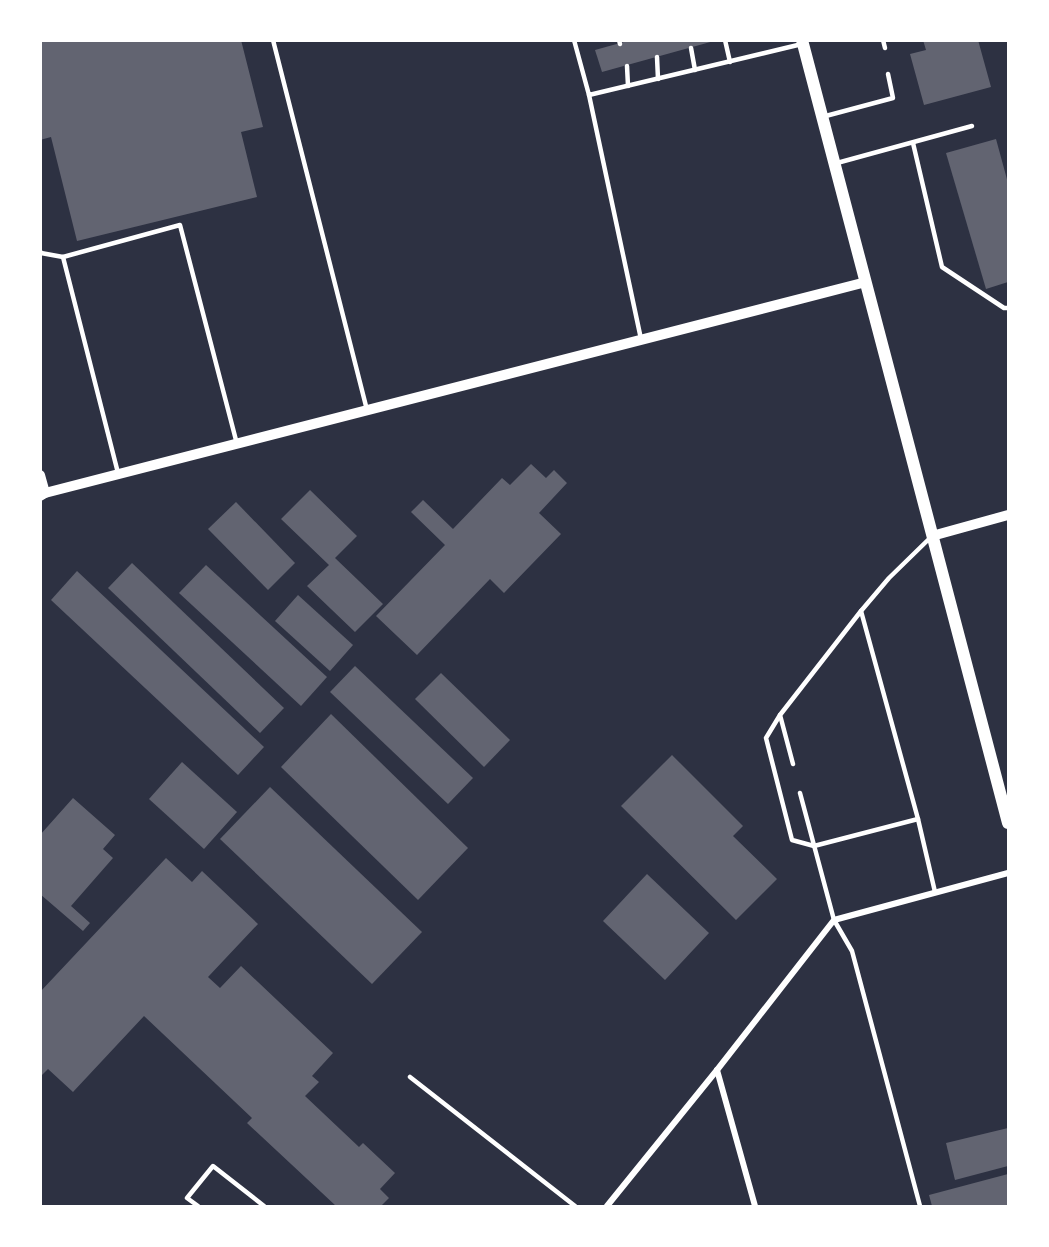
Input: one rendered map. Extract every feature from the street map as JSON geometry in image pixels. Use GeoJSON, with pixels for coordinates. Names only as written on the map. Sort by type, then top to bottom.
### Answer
{"type":"FeatureCollection","features":[{"type":"Feature","properties":{"kind":"main road"},"geometry":{"type":"LineString","coordinates":[[803,42],[1008,823]]}},
{"type":"Feature","properties":{"kind":"street"},"geometry":{"type":"LineString","coordinates":[[40,475],[43,495],[866,282]]}},
{"type":"Feature","properties":{"kind":"street"},"geometry":{"type":"LineString","coordinates":[[932,536],[1008,515]]}},
{"type":"Feature","properties":{"kind":"street"},"geometry":{"type":"LineString","coordinates":[[607,1206],[834,920],[1008,873]]}},
{"type":"Feature","properties":{"kind":"street"},"geometry":{"type":"LineString","coordinates":[[717,1070],[755,1206]]}},
{"type":"Feature","properties":{"kind":"lane"},"geometry":{"type":"LineString","coordinates":[[273,40],[367,410]]}},
{"type":"Feature","properties":{"kind":"lane"},"geometry":{"type":"LineString","coordinates":[[574,40],[589,95],[642,340]]}},
{"type":"Feature","properties":{"kind":"lane"},"geometry":{"type":"LineString","coordinates":[[725,40],[730,62]]}},
{"type":"Feature","properties":{"kind":"lane"},"geometry":{"type":"LineString","coordinates":[[883,40],[885,48]]}},
{"type":"Feature","properties":{"kind":"lane"},"geometry":{"type":"LineString","coordinates":[[589,95],[730,62],[803,42]]}},
{"type":"Feature","properties":{"kind":"lane"},"geometry":{"type":"LineString","coordinates":[[691,48],[695,70]]}},
{"type":"Feature","properties":{"kind":"lane"},"geometry":{"type":"LineString","coordinates":[[657,57],[658,79]]}},
{"type":"Feature","properties":{"kind":"lane"},"geometry":{"type":"LineString","coordinates":[[627,66],[628,86]]}},
{"type":"Feature","properties":{"kind":"lane"},"geometry":{"type":"LineString","coordinates":[[822,117],[893,98],[888,74]]}},
{"type":"Feature","properties":{"kind":"lane"},"geometry":{"type":"LineString","coordinates":[[834,164],[972,126]]}},
{"type":"Feature","properties":{"kind":"lane"},"geometry":{"type":"LineString","coordinates":[[913,143],[942,267],[1004,308],[1008,308]]}},
{"type":"Feature","properties":{"kind":"lane"},"geometry":{"type":"LineString","coordinates":[[40,251],[63,257],[180,225],[237,444]]}},
{"type":"Feature","properties":{"kind":"lane"},"geometry":{"type":"LineString","coordinates":[[63,257],[118,474]]}},
{"type":"Feature","properties":{"kind":"lane"},"geometry":{"type":"LineString","coordinates":[[918,819],[814,846],[792,840],[766,738],[780,715],[861,611],[889,578],[932,536]]}},
{"type":"Feature","properties":{"kind":"lane"},"geometry":{"type":"LineString","coordinates":[[861,611],[918,819],[935,892]]}},
{"type":"Feature","properties":{"kind":"lane"},"geometry":{"type":"LineString","coordinates":[[780,715],[793,764]]}},
{"type":"Feature","properties":{"kind":"lane"},"geometry":{"type":"LineString","coordinates":[[800,793],[834,920],[852,951],[920,1206]]}},
{"type":"Feature","properties":{"kind":"lane"},"geometry":{"type":"LineString","coordinates":[[410,1077],[575,1206]]}},
{"type":"Feature","properties":{"kind":"lane"},"geometry":{"type":"LineString","coordinates":[[198,1206],[187,1198],[213,1166],[264,1206]]}},
{"type":"Feature","properties":{"kind":"building"},"geometry":{"type":"Polygon","coordinates":[[[40,40],[241,40],[263,127],[241,132],[257,197],[77,241],[51,137],[40,140],[40,40]]]}},
{"type":"Feature","properties":{"kind":"building"},"geometry":{"type":"Polygon","coordinates":[[[631,40],[714,41],[602,72],[595,50],[631,40]]]}},
{"type":"Feature","properties":{"kind":"building"},"geometry":{"type":"Polygon","coordinates":[[[923,40],[978,40],[991,87],[924,105],[910,54],[926,50],[923,40]]]}},
{"type":"Feature","properties":{"kind":"building"},"geometry":{"type":"Polygon","coordinates":[[[996,139],[1008,183],[1008,282],[986,289],[946,153],[996,139]]]}},
{"type":"Feature","properties":{"kind":"building"},"geometry":{"type":"Polygon","coordinates":[[[531,464],[546,478],[554,470],[567,483],[539,513],[561,534],[504,593],[490,579],[417,655],[376,616],[445,545],[411,512],[423,500],[453,529],[502,478],[510,485],[531,464]]]}},
{"type":"Feature","properties":{"kind":"building"},"geometry":{"type":"Polygon","coordinates":[[[310,490],[357,536],[335,558],[383,604],[355,632],[307,586],[329,565],[281,519],[310,490]]]}},
{"type":"Feature","properties":{"kind":"building"},"geometry":{"type":"Polygon","coordinates":[[[236,502],[295,563],[268,590],[208,529],[236,502]]]}},
{"type":"Feature","properties":{"kind":"building"},"geometry":{"type":"Polygon","coordinates":[[[132,563],[284,708],[260,733],[108,588],[132,563]]]}},
{"type":"Feature","properties":{"kind":"building"},"geometry":{"type":"Polygon","coordinates":[[[206,565],[327,677],[301,706],[179,593],[206,565]]]}},
{"type":"Feature","properties":{"kind":"building"},"geometry":{"type":"Polygon","coordinates":[[[77,571],[264,747],[238,775],[51,600],[77,571]]]}},
{"type":"Feature","properties":{"kind":"building"},"geometry":{"type":"Polygon","coordinates":[[[298,595],[353,645],[330,671],[275,621],[298,595]]]}},
{"type":"Feature","properties":{"kind":"building"},"geometry":{"type":"Polygon","coordinates":[[[355,666],[473,778],[448,804],[330,692],[355,666]]]}},
{"type":"Feature","properties":{"kind":"building"},"geometry":{"type":"Polygon","coordinates":[[[441,673],[510,740],[484,767],[415,699],[441,673]]]}},
{"type":"Feature","properties":{"kind":"building"},"geometry":{"type":"Polygon","coordinates":[[[331,714],[468,848],[418,900],[281,767],[331,714]]]}},
{"type":"Feature","properties":{"kind":"building"},"geometry":{"type":"Polygon","coordinates":[[[672,755],[743,826],[733,836],[777,879],[736,920],[621,806],[672,755]]]}},
{"type":"Feature","properties":{"kind":"building"},"geometry":{"type":"Polygon","coordinates":[[[182,762],[237,812],[204,849],[149,799],[182,762]]]}},
{"type":"Feature","properties":{"kind":"building"},"geometry":{"type":"Polygon","coordinates":[[[270,787],[422,932],[372,984],[220,839],[270,787]]]}},
{"type":"Feature","properties":{"kind":"building"},"geometry":{"type":"Polygon","coordinates":[[[73,798],[115,835],[103,849],[113,858],[71,906],[90,923],[83,931],[40,894],[40,835],[73,798]]]}},
{"type":"Feature","properties":{"kind":"building"},"geometry":{"type":"Polygon","coordinates":[[[166,858],[192,882],[202,871],[258,924],[208,977],[220,988],[241,966],[333,1053],[312,1076],[319,1082],[305,1096],[359,1147],[363,1143],[395,1173],[380,1189],[389,1198],[381,1206],[336,1206],[247,1123],[252,1118],[144,1016],[73,1092],[48,1069],[40,1077],[40,992],[166,858]]]}},
{"type":"Feature","properties":{"kind":"building"},"geometry":{"type":"Polygon","coordinates":[[[647,874],[709,933],[665,980],[603,921],[647,874]]]}},
{"type":"Feature","properties":{"kind":"building"},"geometry":{"type":"Polygon","coordinates":[[[1008,1128],[1008,1166],[955,1180],[946,1143],[1008,1128]]]}},
{"type":"Feature","properties":{"kind":"building"},"geometry":{"type":"Polygon","coordinates":[[[1008,1174],[1008,1206],[932,1206],[929,1195],[1008,1174]]]}}]}
